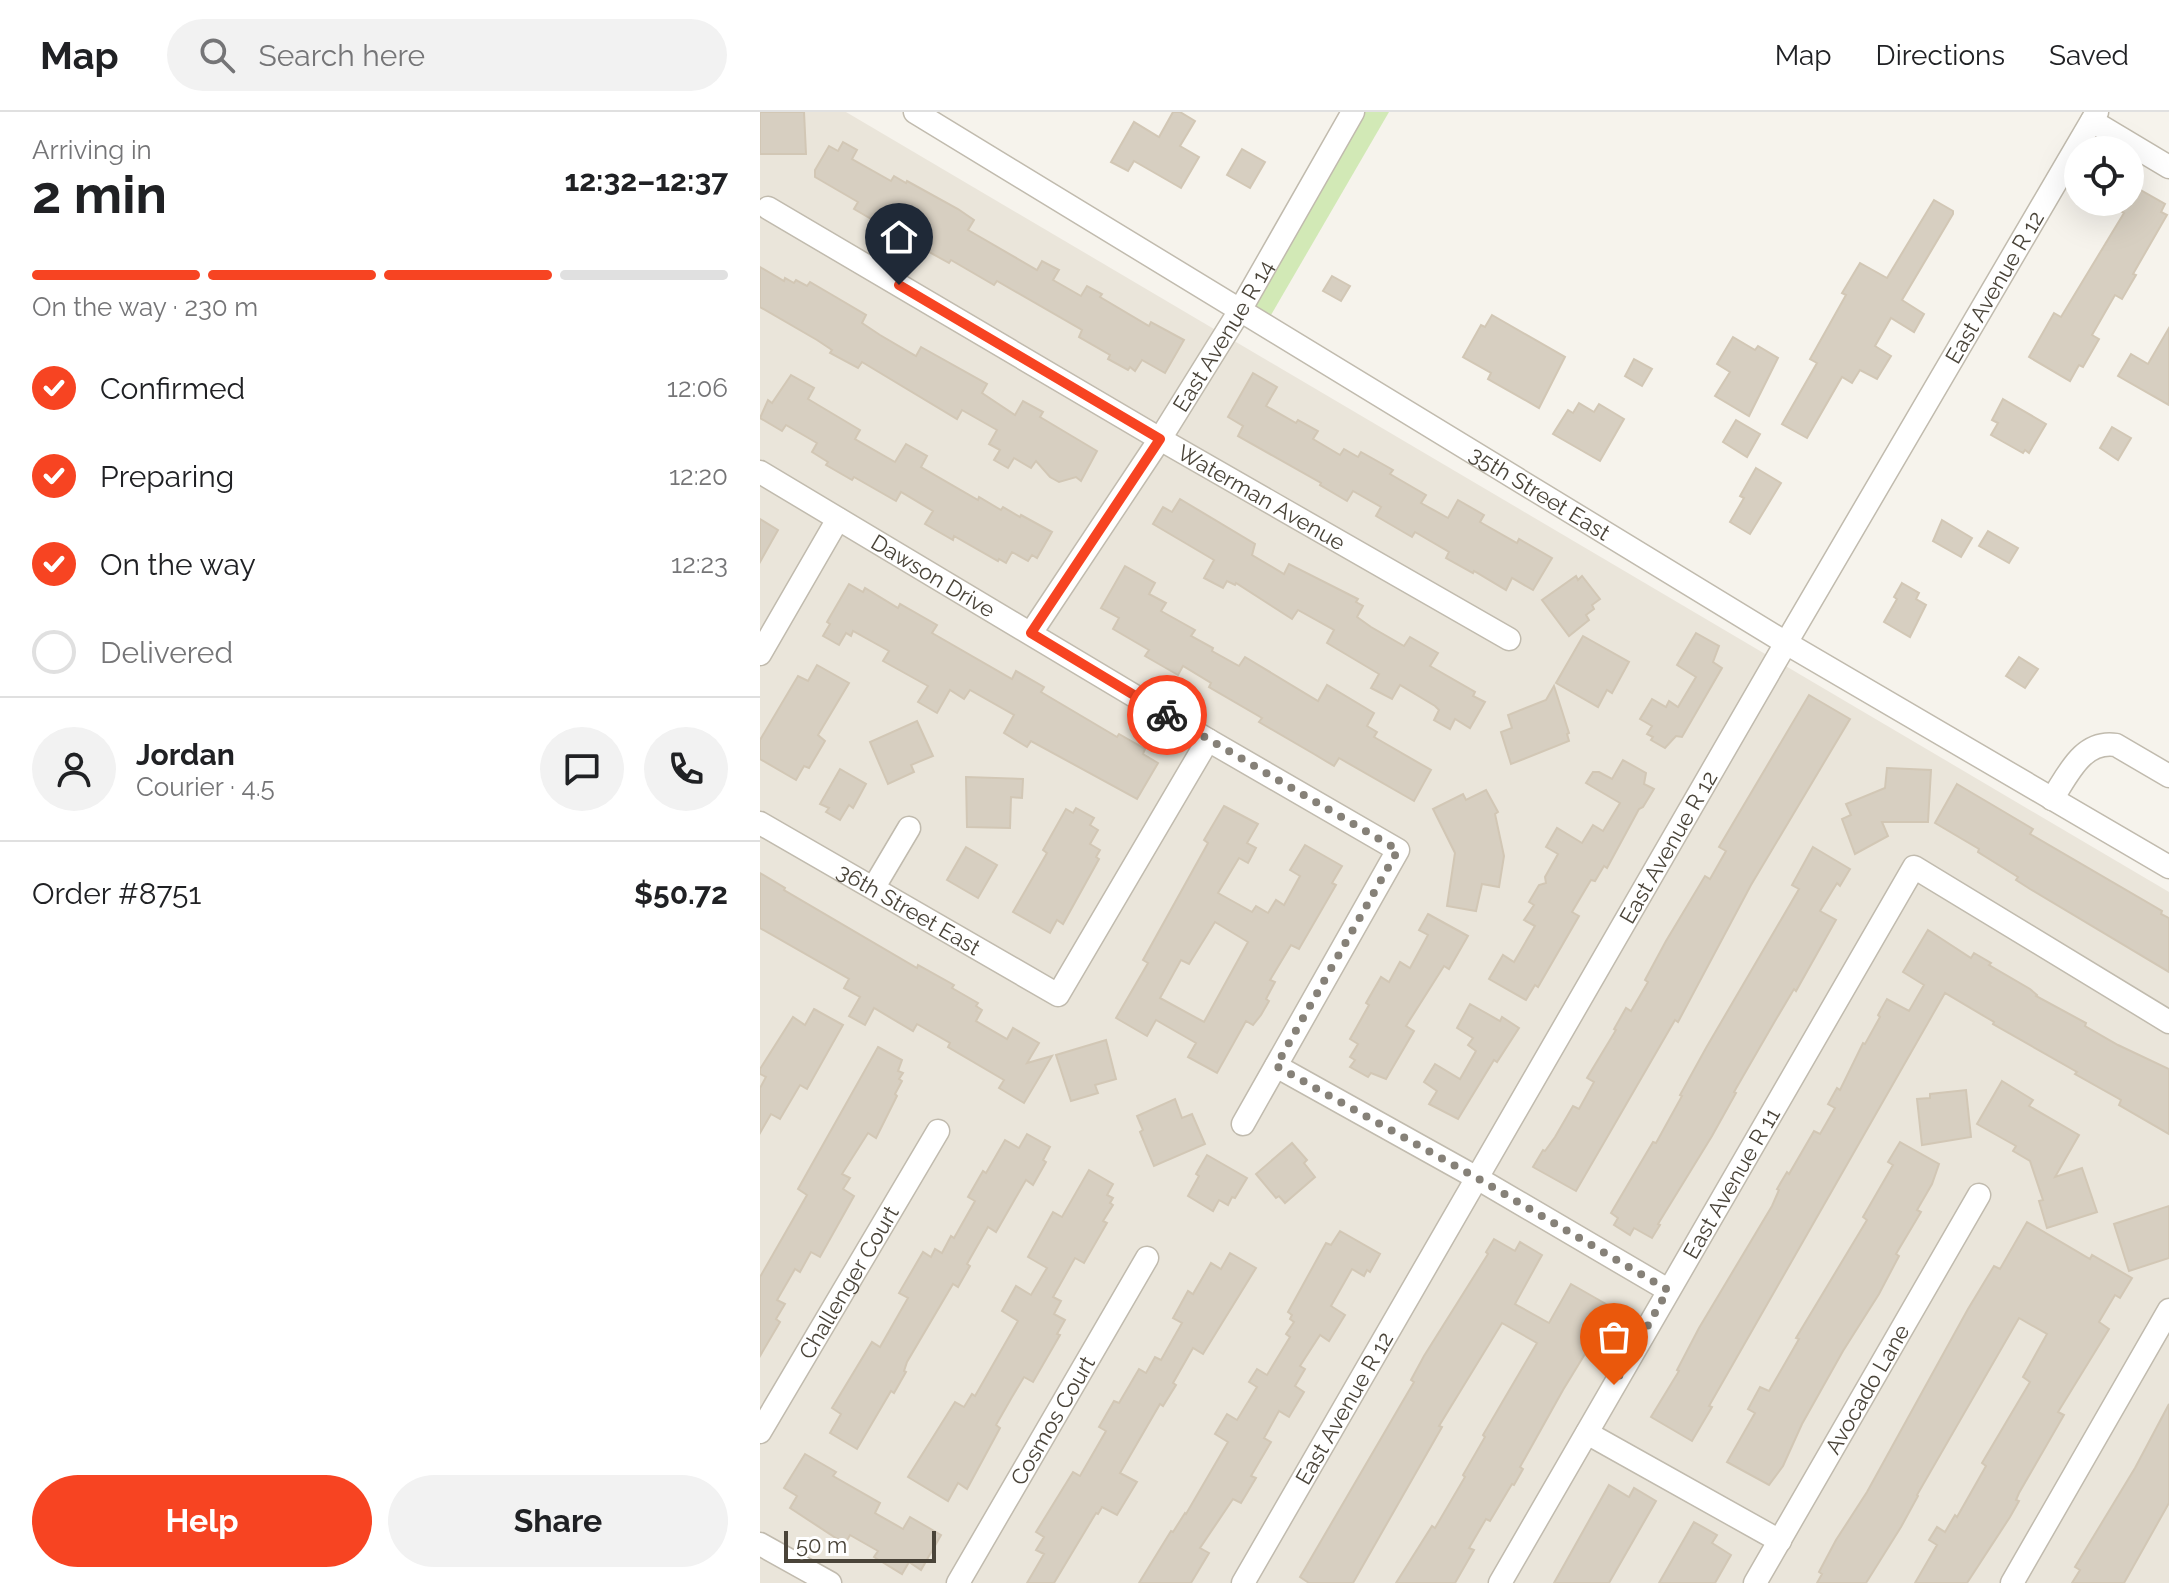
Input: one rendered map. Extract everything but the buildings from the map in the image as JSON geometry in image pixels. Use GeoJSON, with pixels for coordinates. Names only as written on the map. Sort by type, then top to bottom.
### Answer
{"type":"FeatureCollection","features":[{"type":"Feature","properties":{"kind":"street","name":"35th Street East"},"geometry":{"type":"LineString","coordinates":[[915,112],[1786,643],[2169,867]]}},
{"type":"Feature","properties":{"kind":"street","name":"East Avenue R 14"},"geometry":{"type":"LineString","coordinates":[[1031,633],[1160,439],[1239,312],[1353,112]]}},
{"type":"Feature","properties":{"kind":"street"},"geometry":{"type":"LineString","coordinates":[[2095,116],[2169,167]]}},
{"type":"Feature","properties":{"kind":"street","name":"East Avenue R 12"},"geometry":{"type":"LineString","coordinates":[[1243,1583],[1786,643],[2095,116]]}},
{"type":"Feature","properties":{"kind":"street","name":"Waterman Avenue"},"geometry":{"type":"LineString","coordinates":[[768,208],[1160,439],[1509,639]]}},
{"type":"Feature","properties":{"kind":"street","name":"Dawson Drive"},"geometry":{"type":"LineString","coordinates":[[760,472],[1398,850],[1276,1066]]}},
{"type":"Feature","properties":{"kind":"street"},"geometry":{"type":"LineString","coordinates":[[760,654],[838,519]]}},
{"type":"Feature","properties":{"kind":"street","name":"36th Street East"},"geometry":{"type":"LineString","coordinates":[[760,823],[1058,995],[1208,740]]}},
{"type":"Feature","properties":{"kind":"street"},"geometry":{"type":"LineString","coordinates":[[2052,799],[2082,755],[2093,746],[2116,745],[2169,776]]}},
{"type":"Feature","properties":{"kind":"street"},"geometry":{"type":"LineString","coordinates":[[874,887],[909,828]]}},
{"type":"Feature","properties":{"kind":"street","name":"East Avenue R 11"},"geometry":{"type":"LineString","coordinates":[[1500,1583],[1914,867],[2169,1022]]}},
{"type":"Feature","properties":{"kind":"street"},"geometry":{"type":"LineString","coordinates":[[1243,1124],[1276,1066],[1477,1178],[1668,1290]]}},
{"type":"Feature","properties":{"kind":"street","name":"Challenger Court"},"geometry":{"type":"LineString","coordinates":[[760,1432],[938,1131]]}},
{"type":"Feature","properties":{"kind":"street","name":"Avocado Lane"},"geometry":{"type":"LineString","coordinates":[[1755,1583],[1979,1195]]}},
{"type":"Feature","properties":{"kind":"street","name":"Cosmos Court"},"geometry":{"type":"LineString","coordinates":[[958,1583],[1147,1258]]}},
{"type":"Feature","properties":{"kind":"street"},"geometry":{"type":"LineString","coordinates":[[2012,1583],[2169,1310]]}},
{"type":"Feature","properties":{"kind":"street"},"geometry":{"type":"LineString","coordinates":[[1587,1433],[1780,1541]]}},
{"type":"Feature","properties":{"kind":"street"},"geometry":{"type":"LineString","coordinates":[[760,1544],[830,1583]]}},
{"type":"Feature","properties":{"kind":"shaded area"},"geometry":{"type":"Polygon","coordinates":[[[760,112],[846,112],[2169,892],[2169,1583],[760,1583],[760,112]]]}},
{"type":"Feature","properties":{"kind":"green space"},"geometry":{"type":"Polygon","coordinates":[[[1365,112],[1389,112],[1271,315],[1255,306],[1365,112]]]}},
{"type":"Feature","properties":{"kind":"way so far"},"geometry":{"type":"LineString","coordinates":[[1167,715],[1398,850],[1276,1066],[1477,1178],[1668,1290],[1614,1385]]}},
{"type":"Feature","properties":{"kind":"route"},"geometry":{"type":"LineString","coordinates":[[899,285],[1160,439],[1031,633],[1167,715]]}}]}
